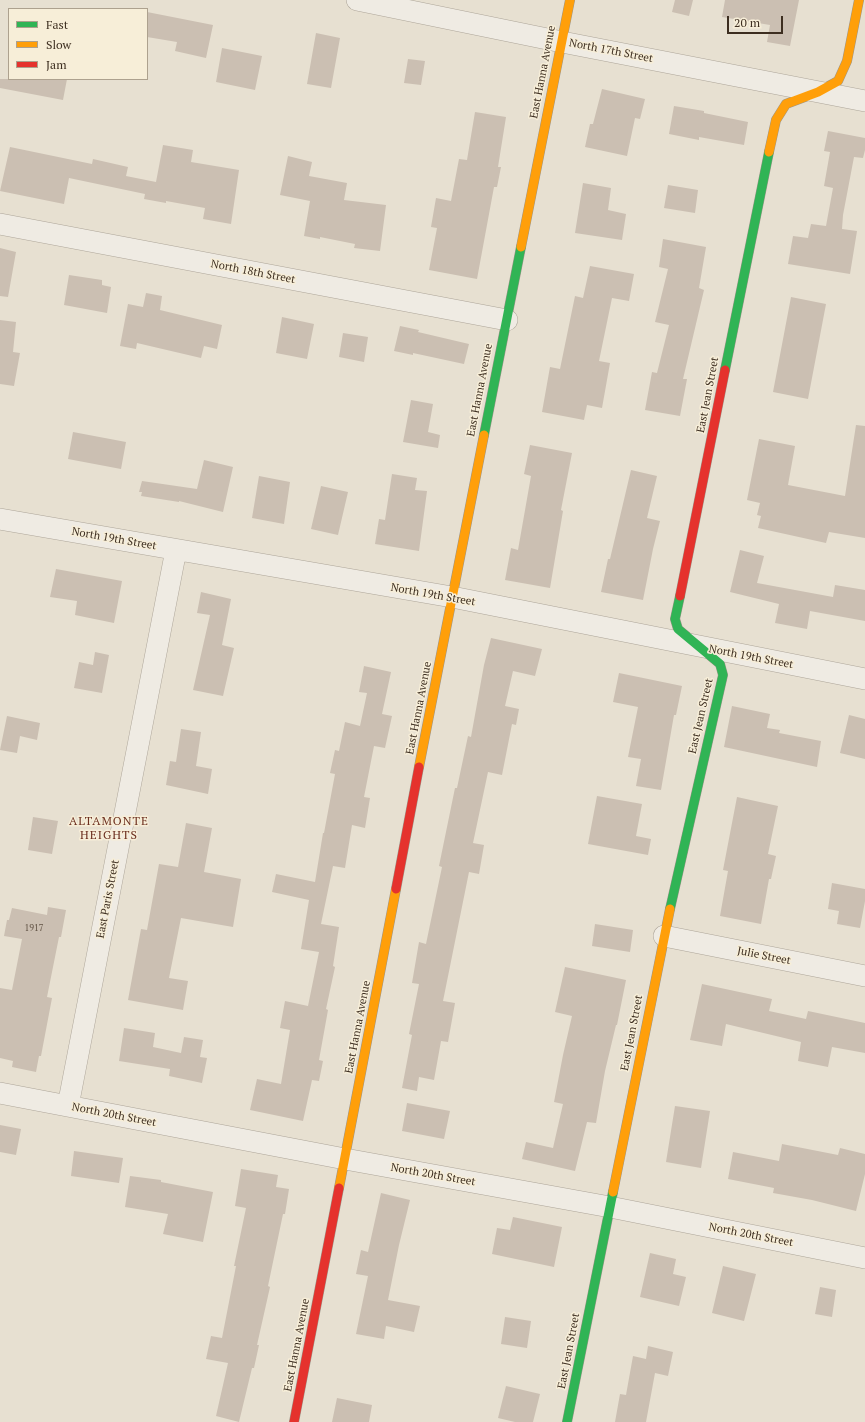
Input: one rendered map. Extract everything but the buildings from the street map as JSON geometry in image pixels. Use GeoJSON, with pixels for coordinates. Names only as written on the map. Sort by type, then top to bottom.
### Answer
{"type":"FeatureCollection","features":[{"type":"Feature","properties":{"kind":"street","name":"North 17th Street"},"geometry":{"type":"LineString","coordinates":[[357,0],[562,42],[865,100]]}},
{"type":"Feature","properties":{"kind":"street","name":"East Hanna Avenue"},"geometry":{"type":"LineString","coordinates":[[294,1422],[452,598],[570,0]]}},
{"type":"Feature","properties":{"kind":"street","name":"East Jean Street"},"geometry":{"type":"LineString","coordinates":[[567,1422],[664,936],[723,675],[720,664],[678,629],[675,619],[776,120],[786,104],[818,92],[838,81],[847,61],[858,0]]}},
{"type":"Feature","properties":{"kind":"street","name":"North 18th Street"},"geometry":{"type":"LineString","coordinates":[[0,224],[506,320]]}},
{"type":"Feature","properties":{"kind":"street","name":"North 19th Street"},"geometry":{"type":"LineString","coordinates":[[0,519],[452,598],[865,679]]}},
{"type":"Feature","properties":{"kind":"street","name":"East Paris Street"},"geometry":{"type":"LineString","coordinates":[[68,1106],[176,550]]}},
{"type":"Feature","properties":{"kind":"street","name":"Julie Street"},"geometry":{"type":"LineString","coordinates":[[664,936],[865,976]]}},
{"type":"Feature","properties":{"kind":"street","name":"North 20th Street"},"geometry":{"type":"LineString","coordinates":[[0,1092],[345,1159],[610,1207],[865,1258]]}},
{"type":"Feature","properties":{"kind":"traffic: fast"},"geometry":{"type":"LineString","coordinates":[[725,370],[769,152]]}},
{"type":"Feature","properties":{"kind":"traffic: fast"},"geometry":{"type":"LineString","coordinates":[[484,435],[521,247]]}},
{"type":"Feature","properties":{"kind":"traffic: fast"},"geometry":{"type":"LineString","coordinates":[[670,909],[723,675],[720,664],[678,629],[675,619],[680,596]]}},
{"type":"Feature","properties":{"kind":"traffic: fast"},"geometry":{"type":"LineString","coordinates":[[567,1422],[613,1192]]}},
{"type":"Feature","properties":{"kind":"traffic: slow"},"geometry":{"type":"LineString","coordinates":[[521,247],[570,0]]}},
{"type":"Feature","properties":{"kind":"traffic: slow"},"geometry":{"type":"LineString","coordinates":[[769,152],[776,120],[786,104],[818,92],[838,81],[847,61],[859,0]]}},
{"type":"Feature","properties":{"kind":"traffic: slow"},"geometry":{"type":"LineString","coordinates":[[419,767],[484,435]]}},
{"type":"Feature","properties":{"kind":"traffic: slow"},"geometry":{"type":"LineString","coordinates":[[339,1188],[396,889]]}},
{"type":"Feature","properties":{"kind":"traffic: slow"},"geometry":{"type":"LineString","coordinates":[[613,1192],[670,909]]}},
{"type":"Feature","properties":{"kind":"traffic: jam"},"geometry":{"type":"LineString","coordinates":[[680,596],[725,370]]}},
{"type":"Feature","properties":{"kind":"traffic: jam"},"geometry":{"type":"LineString","coordinates":[[396,889],[419,767]]}},
{"type":"Feature","properties":{"kind":"traffic: jam"},"geometry":{"type":"LineString","coordinates":[[294,1422],[339,1188]]}},
{"type":"Feature","properties":{"kind":"district","name":"ALTAMONTE HEIGHTS"},"geometry":{"type":"Point","coordinates":[109,829]}}]}
